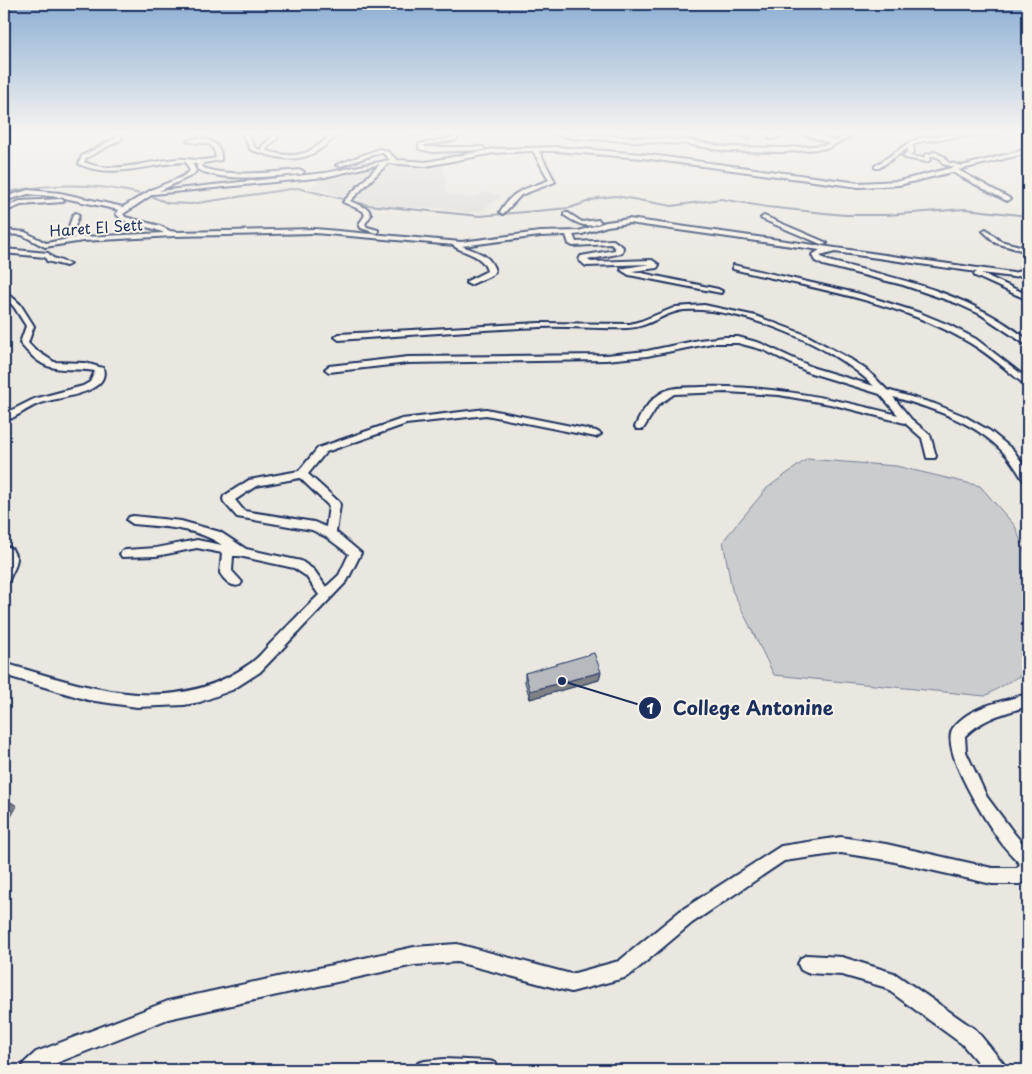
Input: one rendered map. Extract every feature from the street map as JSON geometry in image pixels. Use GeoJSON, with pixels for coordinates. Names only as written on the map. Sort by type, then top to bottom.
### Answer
{"type":"FeatureCollection","features":[{"type":"Feature","properties":{"kind":"street"},"geometry":{"type":"LineString","coordinates":[[4,210],[20,203],[59,201],[121,209],[174,182]]}},
{"type":"Feature","properties":{"kind":"street"},"geometry":{"type":"LineString","coordinates":[[153,193],[257,182]]}},
{"type":"Feature","properties":{"kind":"street"},"geometry":{"type":"LineString","coordinates":[[364,182],[358,187],[347,204],[366,210],[368,215],[362,224],[364,228],[390,231],[414,240],[453,244],[487,242],[540,234],[580,233],[617,222]]}},
{"type":"Feature","properties":{"kind":"street"},"geometry":{"type":"LineString","coordinates":[[503,212],[513,198],[528,188],[549,182]]}},
{"type":"Feature","properties":{"kind":"street"},"geometry":{"type":"LineString","coordinates":[[838,182],[867,186],[902,182]]}},
{"type":"Feature","properties":{"kind":"street"},"geometry":{"type":"LineString","coordinates":[[976,182],[1007,199]]}},
{"type":"Feature","properties":{"kind":"street"},"geometry":{"type":"LineString","coordinates":[[4,198],[28,192],[60,195],[121,209]]}},
{"type":"Feature","properties":{"kind":"street"},"geometry":{"type":"LineString","coordinates":[[121,209],[119,214],[123,218],[176,234]]}},
{"type":"Feature","properties":{"kind":"street"},"geometry":{"type":"LineString","coordinates":[[566,214],[581,224],[639,222],[729,236],[917,260],[1003,274],[1022,274],[1027,267],[1028,250],[998,242],[986,231]]}},
{"type":"Feature","properties":{"kind":"street"},"geometry":{"type":"LineString","coordinates":[[76,215],[71,229],[74,236],[83,239]]}},
{"type":"Feature","properties":{"kind":"street"},"geometry":{"type":"LineString","coordinates":[[764,218],[834,249]]}},
{"type":"Feature","properties":{"kind":"street","name":"Haret EI Sett"},"geometry":{"type":"LineString","coordinates":[[4,232],[20,233],[45,244],[83,239],[176,234],[315,231],[414,240]]}},
{"type":"Feature","properties":{"kind":"street"},"geometry":{"type":"LineString","coordinates":[[4,239],[20,233]]}},
{"type":"Feature","properties":{"kind":"street"},"geometry":{"type":"LineString","coordinates":[[569,234],[573,244],[612,242],[619,247],[619,251],[584,258],[583,260],[589,264],[652,262],[654,266],[625,270],[629,273],[718,291]]}},
{"type":"Feature","properties":{"kind":"street"},"geometry":{"type":"LineString","coordinates":[[453,244],[483,257],[490,263],[491,271],[470,283]]}},
{"type":"Feature","properties":{"kind":"street"},"geometry":{"type":"LineString","coordinates":[[4,251],[40,253],[48,255],[50,260],[66,264]]}},
{"type":"Feature","properties":{"kind":"street"},"geometry":{"type":"LineString","coordinates":[[917,260],[912,263],[824,251],[816,255],[818,259],[826,263],[884,276],[951,298],[984,313],[1020,336],[1028,344]]}},
{"type":"Feature","properties":{"kind":"street"},"geometry":{"type":"LineString","coordinates":[[950,266],[977,274],[1028,298]]}},
{"type":"Feature","properties":{"kind":"street"},"geometry":{"type":"LineString","coordinates":[[736,267],[848,294],[903,310],[947,327],[974,342],[1028,383]]}},
{"type":"Feature","properties":{"kind":"street"},"geometry":{"type":"LineString","coordinates":[[4,292],[17,306],[30,326],[24,342],[31,351],[52,365],[85,366],[100,370],[98,378],[84,389],[41,399],[4,418]]}},
{"type":"Feature","properties":{"kind":"street"},"geometry":{"type":"LineString","coordinates":[[339,338],[541,325],[632,326],[648,322],[668,311],[684,308],[729,312],[787,329],[826,349],[866,374],[908,421],[927,437],[931,456]]}},
{"type":"Feature","properties":{"kind":"street"},"geometry":{"type":"LineString","coordinates":[[329,369],[407,360],[536,360],[635,355],[705,340],[741,340],[772,350],[810,370],[941,410],[971,423],[1001,442],[1028,478]]}},
{"type":"Feature","properties":{"kind":"street"},"geometry":{"type":"LineString","coordinates":[[640,427],[647,410],[669,392],[708,389],[764,389],[813,396],[908,421]]}},
{"type":"Feature","properties":{"kind":"street"},"geometry":{"type":"LineString","coordinates":[[4,669],[88,694],[137,701],[184,699],[200,696],[227,686],[255,668],[343,578],[355,553],[330,534],[314,526],[241,514],[228,499],[253,483],[302,474],[322,450],[405,421],[486,412],[596,434]]}},
{"type":"Feature","properties":{"kind":"street"},"geometry":{"type":"LineString","coordinates":[[302,474],[336,505],[330,534]]}},
{"type":"Feature","properties":{"kind":"street"},"geometry":{"type":"LineString","coordinates":[[133,520],[181,525],[216,535],[244,553]]}},
{"type":"Feature","properties":{"kind":"street"},"geometry":{"type":"LineString","coordinates":[[126,554],[156,552],[197,544],[244,553],[297,564],[310,573],[325,595]]}},
{"type":"Feature","properties":{"kind":"street"},"geometry":{"type":"LineString","coordinates":[[4,549],[9,552],[11,558],[11,565],[4,579]]}},
{"type":"Feature","properties":{"kind":"street"},"geometry":{"type":"LineString","coordinates":[[228,550],[226,573],[236,582]]}},
{"type":"Feature","properties":{"kind":"street"},"geometry":{"type":"LineString","coordinates":[[1028,700],[996,709],[972,719],[958,733],[958,754],[982,802],[1008,838],[1028,861]]}},
{"type":"Feature","properties":{"kind":"street"},"geometry":{"type":"LineString","coordinates":[[31,1070],[43,1059],[168,1010],[414,956],[457,953],[571,983],[624,968],[686,918],[780,854],[841,845],[886,852],[992,876],[1020,876],[1028,868]]}},
{"type":"Feature","properties":{"kind":"street"},"geometry":{"type":"LineString","coordinates":[[807,964],[842,966],[888,979],[969,1037],[996,1070]]}},
{"type":"Feature","properties":{"kind":"street"},"geometry":{"type":"LineString","coordinates":[[425,1070],[444,1068],[489,1070]]}},
{"type":"Feature","properties":{"kind":"shaded area"},"geometry":{"type":"Polygon","coordinates":[[[318,182],[445,182],[447,194],[469,198],[488,192],[501,196],[481,211],[469,213],[443,208],[378,206],[309,187],[318,182]]]}},
{"type":"Feature","properties":{"kind":"shaded area"},"geometry":{"type":"Polygon","coordinates":[[[807,459],[896,466],[980,486],[1015,526],[1028,560],[1028,671],[985,696],[774,675],[732,590],[723,541],[767,488],[807,459]]]}},
{"type":"Feature","properties":{"kind":"building"},"geometry":{"type":"Polygon","coordinates":[[[594,653],[601,672],[530,691],[525,673],[594,653]]]}},
{"type":"Feature","properties":{"kind":"waterway"},"geometry":{"type":"LineString","coordinates":[[4,193],[22,189],[74,185],[109,188],[145,195]]}},
{"type":"Feature","properties":{"kind":"waterway"},"geometry":{"type":"LineString","coordinates":[[150,196],[168,203],[191,204],[297,188],[368,205],[480,216],[570,208],[598,198],[616,196],[672,206],[721,199],[767,207],[844,215],[886,215],[965,209],[1028,216]]}},
{"type":"Feature","properties":{"kind":"place","name":"College Antonine"},"geometry":{"type":"Point","coordinates":[562,681]}}]}
